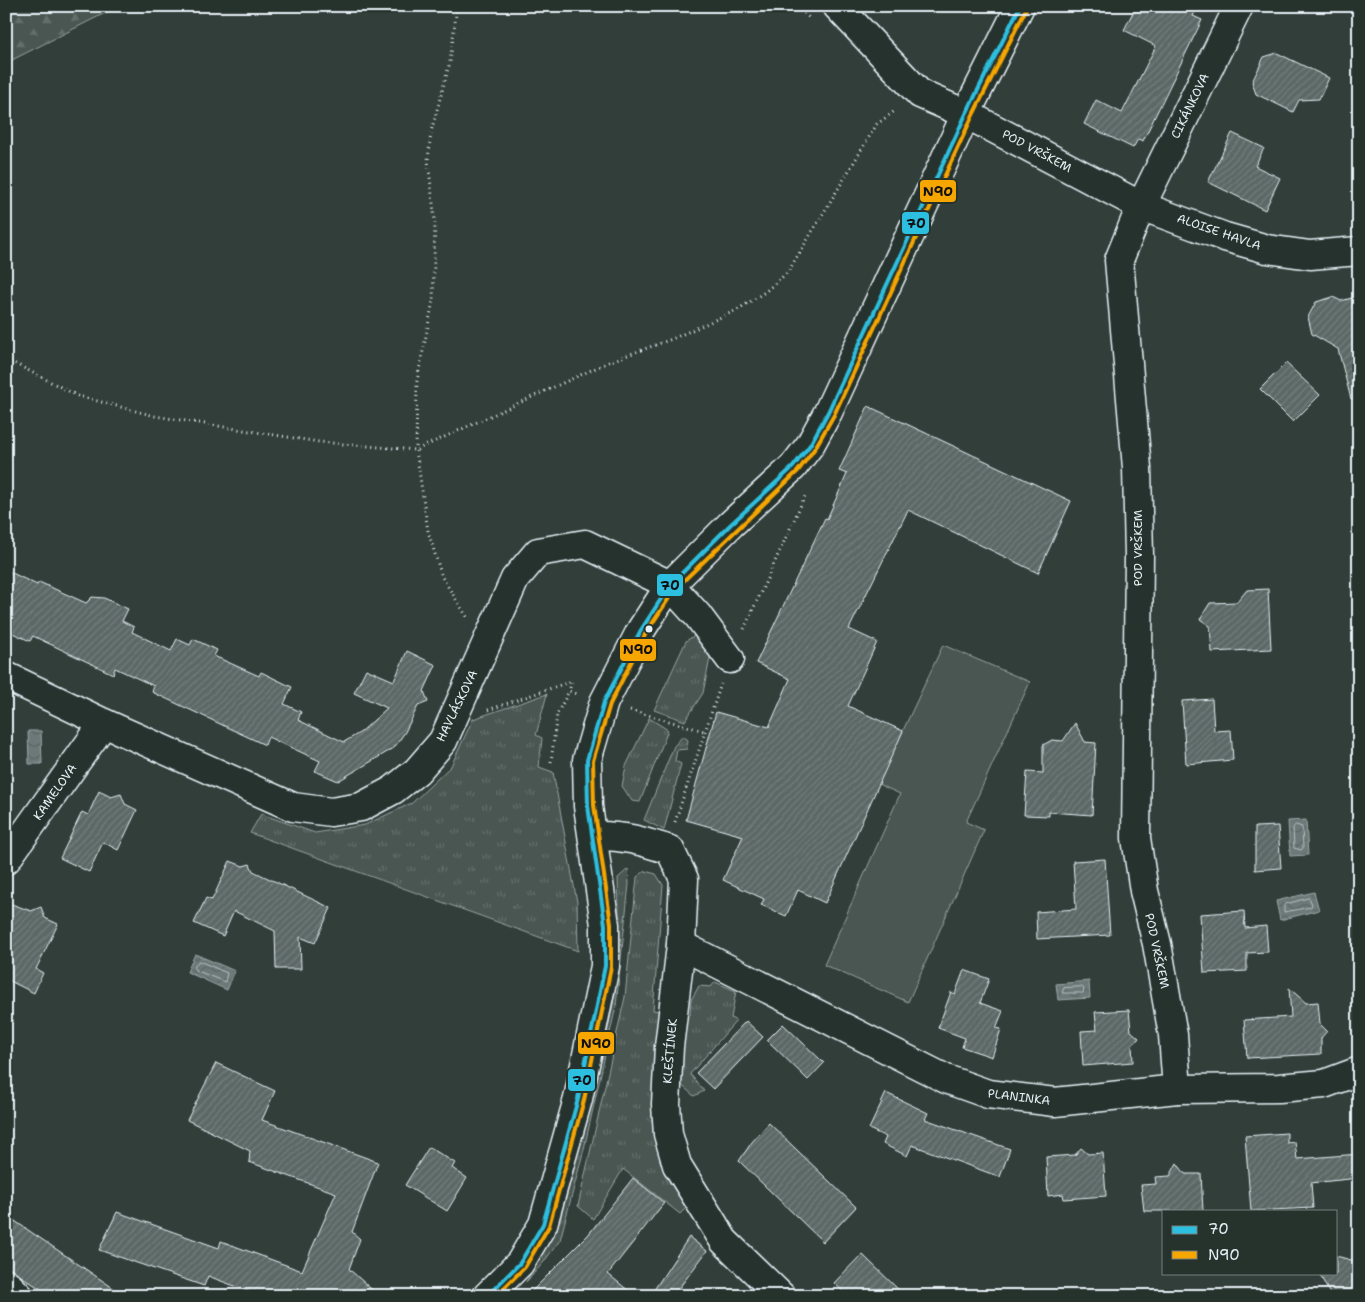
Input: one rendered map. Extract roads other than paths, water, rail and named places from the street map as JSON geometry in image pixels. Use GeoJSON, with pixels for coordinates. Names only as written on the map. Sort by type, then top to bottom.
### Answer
{"type":"FeatureCollection","features":[{"type":"Feature","properties":{"kind":"street","name":"POD VRŠKEM"},"geometry":{"type":"LineString","coordinates":[[837,6],[920,94],[966,114],[1141,206],[1119,260],[1137,468],[1139,556],[1136,838],[1144,891],[1157,944],[1173,1035],[1177,1090]]}},
{"type":"Feature","properties":{"kind":"street"},"geometry":{"type":"LineString","coordinates":[[486,1296],[520,1263],[543,1224],[578,1100],[605,966],[605,925],[588,806],[587,760],[604,702],[641,630],[670,585],[792,466],[810,444],[828,412],[966,114],[1020,6]]}},
{"type":"Feature","properties":{"kind":"street","name":"CIKÁNKOVA"},"geometry":{"type":"LineString","coordinates":[[1141,206],[1239,6]]}},
{"type":"Feature","properties":{"kind":"street","name":"ALOISE HAVLA"},"geometry":{"type":"LineString","coordinates":[[1141,206],[1225,237],[1267,249],[1310,255],[1359,251]]}},
{"type":"Feature","properties":{"kind":"street","name":"HAVLÁSKOVA"},"geometry":{"type":"LineString","coordinates":[[6,676],[104,723],[293,807],[331,812],[361,807],[393,790],[411,776],[443,741],[515,579],[538,552],[586,544],[670,585]]}},
{"type":"Feature","properties":{"kind":"street"},"geometry":{"type":"LineString","coordinates":[[670,585],[698,616],[730,659]]}},
{"type":"Feature","properties":{"kind":"street","name":"KAMELOVA"},"geometry":{"type":"LineString","coordinates":[[6,860],[104,723]]}},
{"type":"Feature","properties":{"kind":"street","name":"KLEŠTÍNEK"},"geometry":{"type":"LineString","coordinates":[[593,836],[616,835],[636,838],[670,850],[684,878],[681,945],[669,1047],[666,1104],[668,1134],[677,1165],[724,1241],[781,1296]]}},
{"type":"Feature","properties":{"kind":"street","name":"PLANINKA"},"geometry":{"type":"LineString","coordinates":[[681,945],[946,1079],[988,1094],[1055,1102],[1177,1090],[1279,1088],[1324,1084],[1359,1071]]}},
{"type":"Feature","properties":{"kind":"street"},"geometry":{"type":"LineString","coordinates":[[6,1283],[20,1296]]}},
{"type":"Feature","properties":{"kind":"water"},"geometry":{"type":"Polygon","coordinates":[[[28,731],[41,731],[42,764],[29,764],[28,731]]]}},
{"type":"Feature","properties":{"kind":"water"},"geometry":{"type":"Polygon","coordinates":[[[1306,820],[1308,855],[1290,856],[1288,821],[1306,820]]]}},
{"type":"Feature","properties":{"kind":"water"},"geometry":{"type":"Polygon","coordinates":[[[1314,892],[1319,910],[1280,920],[1276,901],[1314,892]]]}},
{"type":"Feature","properties":{"kind":"water"},"geometry":{"type":"Polygon","coordinates":[[[195,954],[235,971],[227,990],[187,972],[195,954]]]}},
{"type":"Feature","properties":{"kind":"water"},"geometry":{"type":"Polygon","coordinates":[[[1089,981],[1090,998],[1058,1000],[1056,984],[1089,981]]]}}]}
